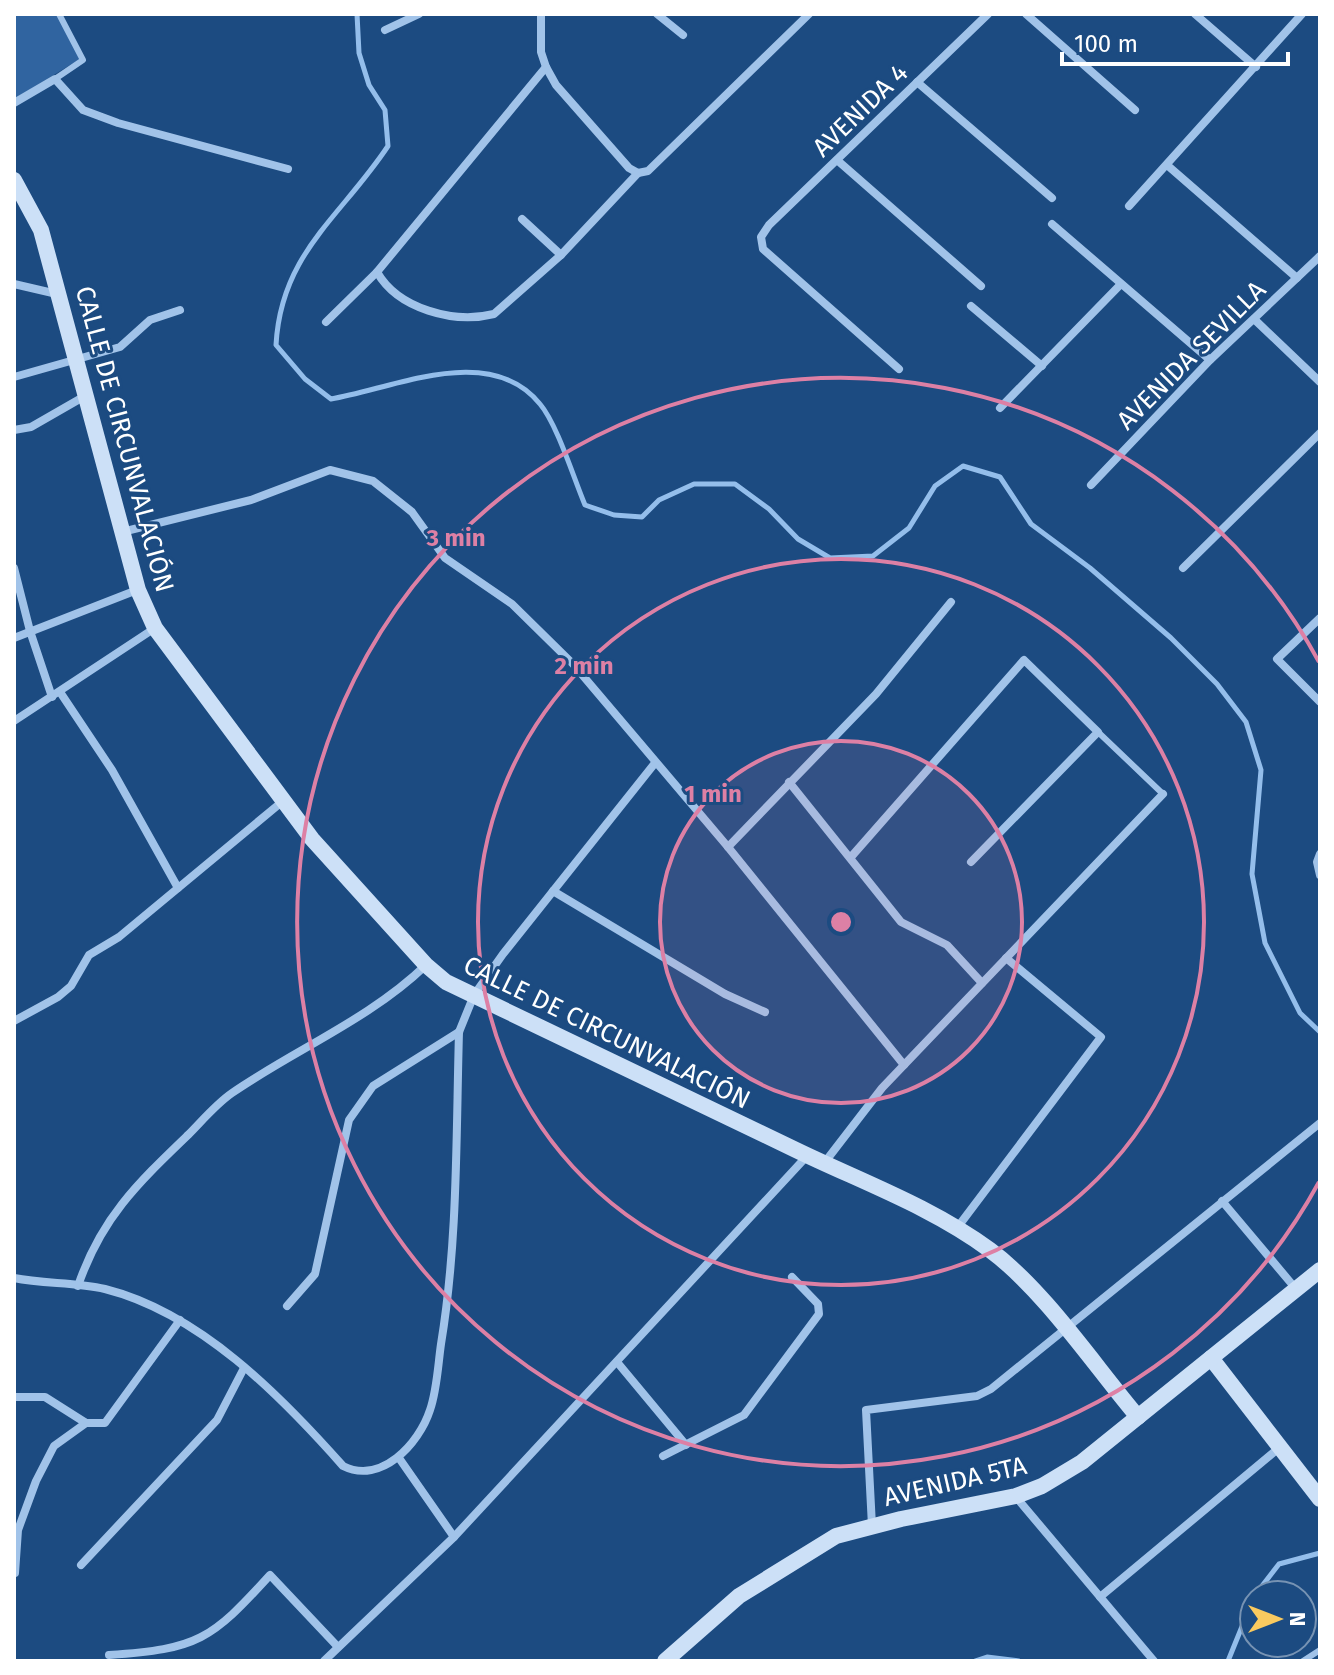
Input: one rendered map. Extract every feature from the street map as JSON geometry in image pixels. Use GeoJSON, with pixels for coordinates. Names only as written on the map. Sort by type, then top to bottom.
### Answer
{"type":"FeatureCollection","features":[{"type":"Feature","properties":{"kind":"street"},"geometry":{"type":"LineString","coordinates":[[385,30],[419,14]]}},
{"type":"Feature","properties":{"kind":"street"},"geometry":{"type":"LineString","coordinates":[[541,14],[541,52],[546,67],[566,97],[629,168],[638,173]]}},
{"type":"Feature","properties":{"kind":"street"},"geometry":{"type":"LineString","coordinates":[[657,14],[683,35]]}},
{"type":"Feature","properties":{"kind":"street"},"geometry":{"type":"LineString","coordinates":[[377,272],[383,282],[415,306],[481,318],[504,308],[561,255],[638,173],[648,171],[809,14]]}},
{"type":"Feature","properties":{"kind":"street","name":"AVENIDA 4"},"geometry":{"type":"LineString","coordinates":[[899,369],[763,249],[761,237],[769,225],[988,14]]}},
{"type":"Feature","properties":{"kind":"street"},"geometry":{"type":"LineString","coordinates":[[1026,14],[1135,110]]}},
{"type":"Feature","properties":{"kind":"street"},"geometry":{"type":"LineString","coordinates":[[1195,14],[1256,67]]}},
{"type":"Feature","properties":{"kind":"street"},"geometry":{"type":"LineString","coordinates":[[1129,206],[1302,14]]}},
{"type":"Feature","properties":{"kind":"street"},"geometry":{"type":"LineString","coordinates":[[326,322],[377,272],[546,67]]}},
{"type":"Feature","properties":{"kind":"street"},"geometry":{"type":"LineString","coordinates":[[14,103],[55,79],[83,110],[118,123],[288,169]]}},
{"type":"Feature","properties":{"kind":"street"},"geometry":{"type":"LineString","coordinates":[[917,82],[1052,198]]}},
{"type":"Feature","properties":{"kind":"street"},"geometry":{"type":"LineString","coordinates":[[837,160],[981,286]]}},
{"type":"Feature","properties":{"kind":"street"},"geometry":{"type":"LineString","coordinates":[[1167,165],[1297,278]]}},
{"type":"Feature","properties":{"kind":"street","name":"CALLE DE CIRCUNVALACIÓN"},"geometry":{"type":"LineString","coordinates":[[14,180],[41,230],[61,295],[138,590],[155,628],[283,801],[426,965],[446,982],[824,1163],[897,1194],[957,1228],[991,1251],[1024,1280],[1138,1417]]}},
{"type":"Feature","properties":{"kind":"street"},"geometry":{"type":"LineString","coordinates":[[522,219],[561,255]]}},
{"type":"Feature","properties":{"kind":"street"},"geometry":{"type":"LineString","coordinates":[[1052,224],[1210,360]]}},
{"type":"Feature","properties":{"kind":"street","name":"AVENIDA SEVILLA"},"geometry":{"type":"LineString","coordinates":[[1091,485],[1210,360],[1320,256]]}},
{"type":"Feature","properties":{"kind":"street"},"geometry":{"type":"LineString","coordinates":[[14,284],[61,295]]}},
{"type":"Feature","properties":{"kind":"street"},"geometry":{"type":"LineString","coordinates":[[1000,408],[1121,284]]}},
{"type":"Feature","properties":{"kind":"street"},"geometry":{"type":"LineString","coordinates":[[971,306],[1042,366]]}},
{"type":"Feature","properties":{"kind":"street"},"geometry":{"type":"LineString","coordinates":[[14,377],[120,347],[150,320],[180,310]]}},
{"type":"Feature","properties":{"kind":"street"},"geometry":{"type":"LineString","coordinates":[[1254,319],[1320,382]]}},
{"type":"Feature","properties":{"kind":"street"},"geometry":{"type":"LineString","coordinates":[[14,430],[31,427],[86,396]]}},
{"type":"Feature","properties":{"kind":"street"},"geometry":{"type":"LineString","coordinates":[[1183,568],[1320,433]]}},
{"type":"Feature","properties":{"kind":"street"},"geometry":{"type":"LineString","coordinates":[[122,532],[251,500],[330,470],[373,481],[412,512],[445,558],[512,604],[573,664],[728,847],[904,1065]]}},
{"type":"Feature","properties":{"kind":"street"},"geometry":{"type":"LineString","coordinates":[[14,568],[30,631],[56,695],[112,770],[178,888]]}},
{"type":"Feature","properties":{"kind":"street"},"geometry":{"type":"LineString","coordinates":[[14,638],[138,590]]}},
{"type":"Feature","properties":{"kind":"street"},"geometry":{"type":"LineString","coordinates":[[728,847],[876,694],[951,602]]}},
{"type":"Feature","properties":{"kind":"street"},"geometry":{"type":"LineString","coordinates":[[1320,618],[1277,659],[1320,702]]}},
{"type":"Feature","properties":{"kind":"street"},"geometry":{"type":"LineString","coordinates":[[14,721],[155,628]]}},
{"type":"Feature","properties":{"kind":"street"},"geometry":{"type":"LineString","coordinates":[[851,857],[1024,660],[1098,732],[971,862]]}},
{"type":"Feature","properties":{"kind":"street"},"geometry":{"type":"LineString","coordinates":[[14,1278],[103,1289],[147,1303],[180,1320],[284,1400],[343,1466],[351,1470],[374,1470],[399,1458],[431,1408],[452,1278],[459,1032],[474,995],[655,763]]}},
{"type":"Feature","properties":{"kind":"street"},"geometry":{"type":"LineString","coordinates":[[789,782],[901,922],[947,945],[982,983]]}},
{"type":"Feature","properties":{"kind":"street"},"geometry":{"type":"LineString","coordinates":[[824,1163],[904,1065],[1163,794]]}},
{"type":"Feature","properties":{"kind":"street"},"geometry":{"type":"LineString","coordinates":[[14,1021],[58,997],[71,986],[89,955],[119,937],[283,801]]}},
{"type":"Feature","properties":{"kind":"street"},"geometry":{"type":"LineString","coordinates":[[1320,854],[1320,875]]}},
{"type":"Feature","properties":{"kind":"street"},"geometry":{"type":"LineString","coordinates":[[553,891],[725,994],[765,1012]]}},
{"type":"Feature","properties":{"kind":"street"},"geometry":{"type":"LineString","coordinates":[[957,1228],[1101,1037],[1006,958]]}},
{"type":"Feature","properties":{"kind":"street"},"geometry":{"type":"LineString","coordinates":[[78,1286],[89,1253],[124,1198],[142,1176],[230,1094],[399,991],[426,965]]}},
{"type":"Feature","properties":{"kind":"street"},"geometry":{"type":"LineString","coordinates":[[287,1306],[315,1274],[349,1120],[373,1086],[459,1032]]}},
{"type":"Feature","properties":{"kind":"street"},"geometry":{"type":"LineString","coordinates":[[872,1526],[866,1410],[977,1396],[991,1389],[1320,1123]]}},
{"type":"Feature","properties":{"kind":"street"},"geometry":{"type":"LineString","coordinates":[[324,1661],[454,1537],[807,1155]]}},
{"type":"Feature","properties":{"kind":"street"},"geometry":{"type":"LineString","coordinates":[[1222,1201],[1296,1289]]}},
{"type":"Feature","properties":{"kind":"street","name":"AVENIDA 5TA"},"geometry":{"type":"LineString","coordinates":[[665,1661],[739,1596],[836,1536],[1016,1496],[1042,1486],[1082,1462],[1320,1270]]}},
{"type":"Feature","properties":{"kind":"street"},"geometry":{"type":"LineString","coordinates":[[663,1456],[744,1415],[819,1314],[818,1304],[792,1277]]}},
{"type":"Feature","properties":{"kind":"street"},"geometry":{"type":"LineString","coordinates":[[14,1397],[45,1397],[86,1423],[105,1423],[180,1320]]}},
{"type":"Feature","properties":{"kind":"street"},"geometry":{"type":"LineString","coordinates":[[1211,1358],[1320,1499]]}},
{"type":"Feature","properties":{"kind":"street"},"geometry":{"type":"LineString","coordinates":[[617,1362],[686,1445]]}},
{"type":"Feature","properties":{"kind":"street"},"geometry":{"type":"LineString","coordinates":[[81,1565],[217,1420],[244,1368]]}},
{"type":"Feature","properties":{"kind":"street"},"geometry":{"type":"LineString","coordinates":[[15,1573],[18,1530],[36,1481],[54,1446],[86,1423]]}},
{"type":"Feature","properties":{"kind":"street"},"geometry":{"type":"LineString","coordinates":[[1100,1597],[1279,1448]]}},
{"type":"Feature","properties":{"kind":"street"},"geometry":{"type":"LineString","coordinates":[[399,1458],[454,1537]]}},
{"type":"Feature","properties":{"kind":"street"},"geometry":{"type":"LineString","coordinates":[[1016,1496],[1154,1661]]}},
{"type":"Feature","properties":{"kind":"street"},"geometry":{"type":"LineString","coordinates":[[109,1655],[185,1646],[225,1625],[270,1575],[338,1647]]}},
{"type":"Feature","properties":{"kind":"lane"},"geometry":{"type":"LineString","coordinates":[[55,79],[83,60],[59,14]]}},
{"type":"Feature","properties":{"kind":"lane"},"geometry":{"type":"LineString","coordinates":[[1098,732],[1163,794]]}},
{"type":"Feature","properties":{"kind":"lane"},"geometry":{"type":"LineString","coordinates":[[1303,1661],[1320,1650]]}},
{"type":"Feature","properties":{"kind":"shaded area"},"geometry":{"type":"Polygon","coordinates":[[[14,14],[57,14],[80,59],[14,99],[14,14]]]}},
{"type":"Feature","properties":{"kind":"waterway"},"geometry":{"type":"LineString","coordinates":[[357,14],[359,53],[369,85],[385,110],[388,146],[316,238],[289,285],[280,313],[276,345],[305,379],[331,399],[441,374],[469,372],[495,376],[519,386],[540,404],[559,438],[585,505],[614,515],[642,517],[659,500],[694,484],[735,484],[769,509],[798,539],[830,558],[873,556],[909,528],[935,486],[963,466],[1000,477],[1031,524],[1090,568],[1171,638],[1217,684],[1246,722],[1261,770],[1252,874],[1265,943],[1300,1013],[1320,1032]]}},
{"type":"Feature","properties":{"kind":"waterway"},"geometry":{"type":"LineString","coordinates":[[1267,1579],[1279,1564],[1320,1553]]}},
{"type":"Feature","properties":{"kind":"waterway"},"geometry":{"type":"LineString","coordinates":[[1228,1661],[1238,1636]]}},
{"type":"Feature","properties":{"kind":"waterway"},"geometry":{"type":"LineString","coordinates":[[975,1661],[987,1657],[1019,1661]]}}]}
